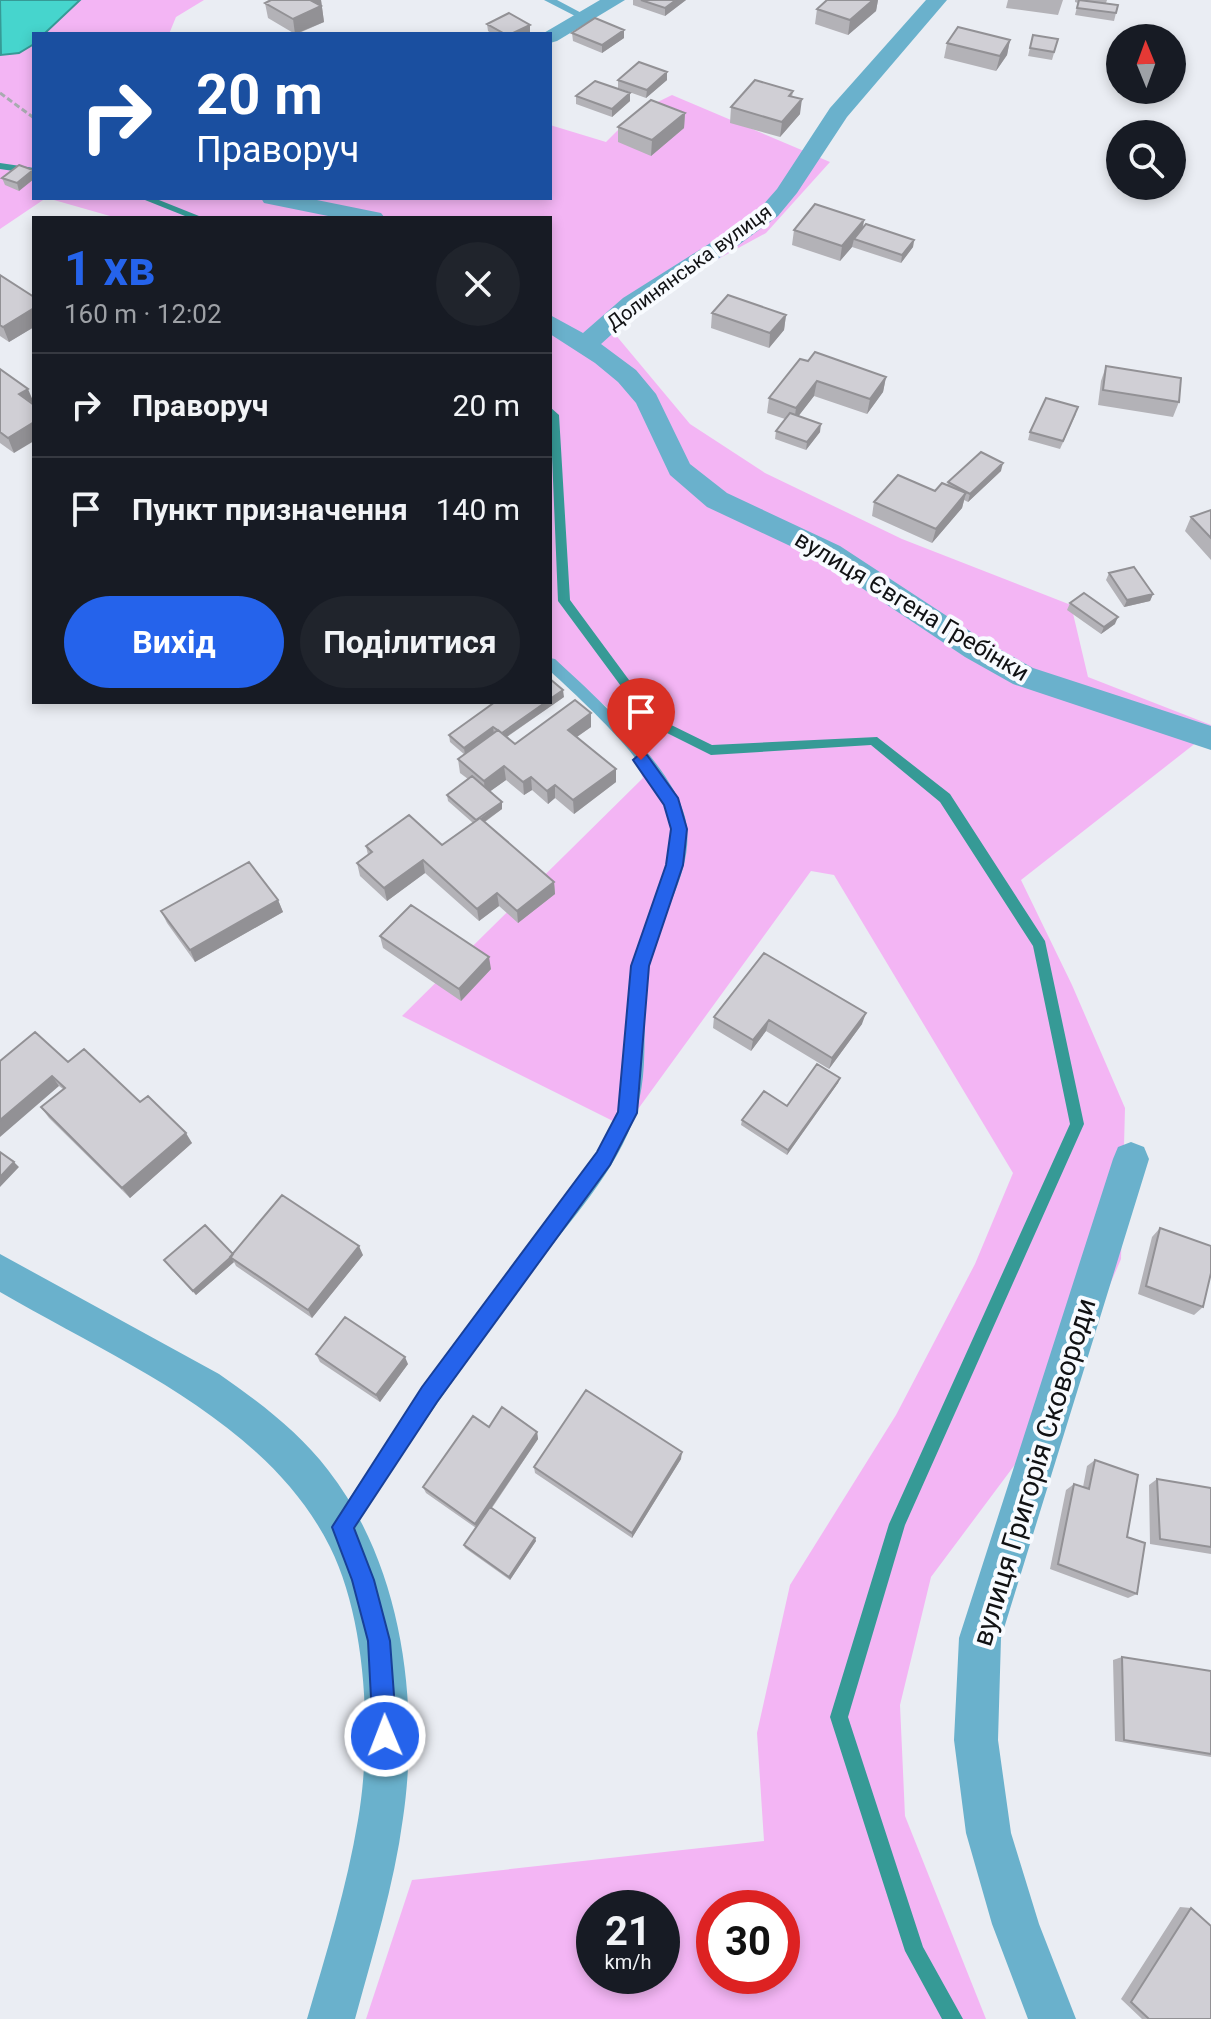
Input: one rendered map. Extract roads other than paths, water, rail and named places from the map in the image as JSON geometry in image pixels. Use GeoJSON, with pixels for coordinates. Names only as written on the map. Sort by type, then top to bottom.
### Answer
{"type":"FeatureCollection","features":[{"type":"Feature","properties":{"kind":"street"},"geometry":{"type":"LineString","coordinates":[[552,36],[615,0]]}},
{"type":"Feature","properties":{"kind":"street","name":"Долинянська вулиця"},"geometry":{"type":"LineString","coordinates":[[585,344],[632,303],[728,242],[770,211],[786,193],[838,113],[937,0]]}},
{"type":"Feature","properties":{"kind":"street"},"geometry":{"type":"LineString","coordinates":[[282,200],[363,216]]}},
{"type":"Feature","properties":{"kind":"street","name":"вулиця Євгена Гребінки"},"geometry":{"type":"LineString","coordinates":[[552,324],[585,344],[639,389],[679,469],[717,500],[830,553],[975,649],[1023,676],[1211,738]]}},
{"type":"Feature","properties":{"kind":"street","name":"вулиця Григорія Сковороди"},"geometry":{"type":"LineString","coordinates":[[1052,2019],[1009,1910],[991,1854],[977,1771],[974,1684],[980,1638],[1131,1159]]}},
{"type":"Feature","properties":{"kind":"street"},"geometry":{"type":"LineString","coordinates":[[0,1272],[235,1408],[297,1466],[323,1495],[343,1527],[363,1580],[379,1641],[385,1736],[382,1810],[358,1927],[331,2019]]}},
{"type":"Feature","properties":{"kind":"lane"},"geometry":{"type":"LineString","coordinates":[[549,0],[584,17]]}},
{"type":"Feature","properties":{"kind":"lane"},"geometry":{"type":"LineString","coordinates":[[343,1527],[429,1395],[603,1158],[628,1113],[640,966],[675,865],[679,829],[672,803],[633,749],[552,665]]}},
{"type":"Feature","properties":{"kind":"water"},"geometry":{"type":"Polygon","coordinates":[[[0,0],[80,0],[46,32],[32,32],[32,45],[19,53],[1,55],[0,0]]]}},
{"type":"Feature","properties":{"kind":"waterway"},"geometry":{"type":"LineString","coordinates":[[0,166],[32,171]]}},
{"type":"Feature","properties":{"kind":"waterway"},"geometry":{"type":"LineString","coordinates":[[150,200],[194,216]]}},
{"type":"Feature","properties":{"kind":"waterway"},"geometry":{"type":"LineString","coordinates":[[552,413],[564,601],[653,721],[711,750],[873,740],[945,798],[1040,945],[1077,1124],[897,1524],[839,1717],[915,1951],[953,2019]]}}]}
